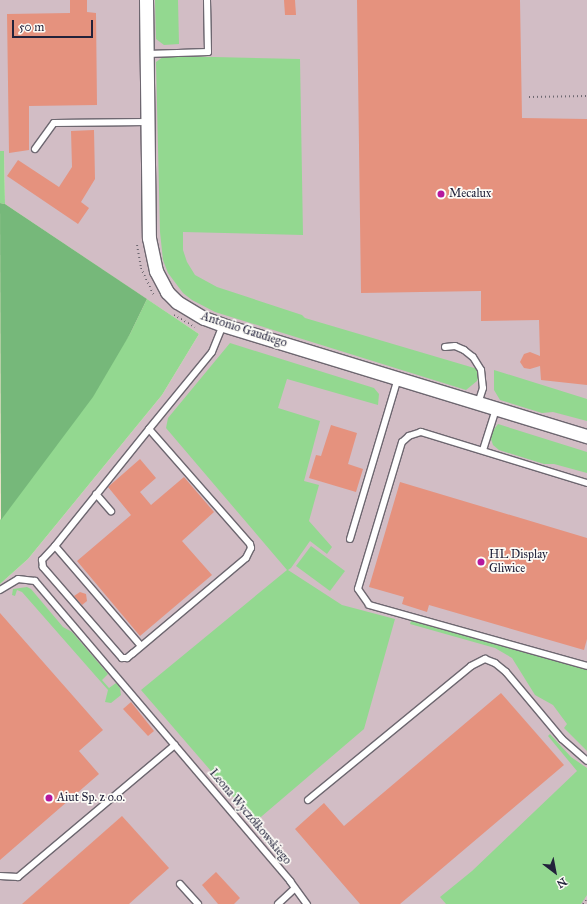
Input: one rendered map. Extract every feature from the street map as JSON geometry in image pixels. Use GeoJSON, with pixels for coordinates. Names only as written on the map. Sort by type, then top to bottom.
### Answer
{"type":"FeatureCollection","features":[{"type":"Feature","properties":{"kind":"street","name":"Antonio Gaudiego"},"geometry":{"type":"LineString","coordinates":[[146,0],[149,238],[156,271],[167,292],[177,302],[204,318],[223,325],[587,436]]}},
{"type":"Feature","properties":{"kind":"lane"},"geometry":{"type":"LineString","coordinates":[[147,54],[208,52],[206,0]]}},
{"type":"Feature","properties":{"kind":"lane"},"geometry":{"type":"LineString","coordinates":[[35,149],[54,123],[147,122]]}},
{"type":"Feature","properties":{"kind":"lane"},"geometry":{"type":"LineString","coordinates":[[149,429],[250,544],[251,548],[246,558],[127,658],[122,658],[42,564],[42,560],[55,546],[96,494],[149,429],[212,352],[223,325]]}},
{"type":"Feature","properties":{"kind":"lane"},"geometry":{"type":"LineString","coordinates":[[445,347],[455,346],[474,357],[481,370],[484,388],[478,403]]}},
{"type":"Feature","properties":{"kind":"lane"},"geometry":{"type":"LineString","coordinates":[[350,539],[398,378]]}},
{"type":"Feature","properties":{"kind":"lane"},"geometry":{"type":"LineString","coordinates":[[483,450],[496,409]]}},
{"type":"Feature","properties":{"kind":"lane"},"geometry":{"type":"LineString","coordinates":[[587,483],[421,432],[409,436],[402,442],[358,589],[369,605],[587,666]]}},
{"type":"Feature","properties":{"kind":"lane"},"geometry":{"type":"LineString","coordinates":[[96,494],[111,512]]}},
{"type":"Feature","properties":{"kind":"lane"},"geometry":{"type":"LineString","coordinates":[[55,546],[70,558],[141,646]]}},
{"type":"Feature","properties":{"kind":"lane","name":"Leona Wyczółkowskiego"},"geometry":{"type":"LineString","coordinates":[[0,590],[18,579],[35,581],[290,881],[294,889],[307,904]]}},
{"type":"Feature","properties":{"kind":"lane"},"geometry":{"type":"LineString","coordinates":[[308,800],[471,666],[485,659],[495,663],[506,672],[562,739],[587,761]]}},
{"type":"Feature","properties":{"kind":"lane"},"geometry":{"type":"LineString","coordinates":[[0,876],[18,876],[175,745]]}},
{"type":"Feature","properties":{"kind":"lane"},"geometry":{"type":"LineString","coordinates":[[180,884],[198,904]]}},
{"type":"Feature","properties":{"kind":"lane"},"geometry":{"type":"LineString","coordinates":[[278,904],[294,889]]}},
{"type":"Feature","properties":{"kind":"path"},"geometry":{"type":"LineString","coordinates":[[529,97],[587,96]]}},
{"type":"Feature","properties":{"kind":"path"},"geometry":{"type":"LineString","coordinates":[[583,904],[587,898]]}},
{"type":"Feature","properties":{"kind":"shaded area"},"geometry":{"type":"Polygon","coordinates":[[[0,0],[587,0],[587,904],[0,904],[0,584],[28,559],[162,395],[199,334],[5,204],[4,151],[0,151],[0,0]]]}},
{"type":"Feature","properties":{"kind":"green space"},"geometry":{"type":"Polygon","coordinates":[[[155,0],[178,0],[179,44],[164,45],[156,39],[155,0]]]}},
{"type":"Feature","properties":{"kind":"green space"},"geometry":{"type":"Polygon","coordinates":[[[163,57],[300,59],[303,235],[183,232],[183,250],[187,262],[195,275],[217,287],[302,315],[305,318],[481,370],[477,381],[466,390],[215,312],[192,300],[183,293],[168,273],[163,260],[160,232],[156,62],[163,57]]]}},
{"type":"Feature","properties":{"kind":"green space"},"geometry":{"type":"Polygon","coordinates":[[[0,151],[4,151],[5,204],[0,203],[0,151]]]}},
{"type":"Feature","properties":{"kind":"green space"},"geometry":{"type":"Polygon","coordinates":[[[0,203],[5,204],[147,299],[130,334],[93,397],[1,520],[0,203]]]}},
{"type":"Feature","properties":{"kind":"green space"},"geometry":{"type":"Polygon","coordinates":[[[147,299],[199,334],[162,395],[28,559],[0,584],[0,520],[130,334],[147,299]]]}},
{"type":"Feature","properties":{"kind":"green space"},"geometry":{"type":"Polygon","coordinates":[[[230,343],[374,388],[379,394],[378,405],[287,379],[278,408],[320,421],[304,481],[319,485],[309,521],[332,547],[327,554],[310,541],[288,570],[342,605],[395,619],[364,729],[255,822],[141,690],[287,570],[166,428],[168,418],[230,343]]]}},
{"type":"Feature","properties":{"kind":"green space"},"geometry":{"type":"Polygon","coordinates":[[[494,370],[587,399],[587,421],[553,412],[542,413],[500,400],[494,390],[494,370]]]}},
{"type":"Feature","properties":{"kind":"green space"},"geometry":{"type":"Polygon","coordinates":[[[498,424],[587,452],[587,473],[554,464],[544,464],[499,450],[493,445],[491,439],[492,432],[498,424]]]}},
{"type":"Feature","properties":{"kind":"green space"},"geometry":{"type":"Polygon","coordinates":[[[311,546],[345,571],[330,591],[296,566],[311,546]]]}},
{"type":"Feature","properties":{"kind":"green space"},"geometry":{"type":"Polygon","coordinates":[[[27,587],[31,589],[63,627],[72,632],[108,674],[102,680],[109,688],[116,683],[120,688],[121,695],[111,703],[105,702],[108,690],[22,592],[17,590],[15,596],[12,595],[13,589],[27,587]]]}},
{"type":"Feature","properties":{"kind":"green space"},"geometry":{"type":"Polygon","coordinates":[[[411,621],[587,670],[587,751],[564,728],[567,724],[553,705],[535,695],[512,658],[495,648],[410,624],[411,621]]]}},
{"type":"Feature","properties":{"kind":"green space"},"geometry":{"type":"Polygon","coordinates":[[[550,734],[571,757],[587,768],[587,895],[581,904],[446,904],[440,897],[472,871],[577,771],[548,736],[550,734]]]}},
{"type":"Feature","properties":{"kind":"building"},"geometry":{"type":"Polygon","coordinates":[[[70,0],[87,0],[87,12],[96,13],[97,105],[29,106],[29,150],[9,153],[7,14],[70,13],[70,0]]]}},
{"type":"Feature","properties":{"kind":"building"},"geometry":{"type":"Polygon","coordinates":[[[284,0],[295,0],[296,15],[285,15],[284,0]]]}},
{"type":"Feature","properties":{"kind":"building","name":"Mecalux"},"geometry":{"type":"Polygon","coordinates":[[[357,0],[520,0],[522,118],[587,119],[587,385],[541,380],[540,366],[530,369],[524,368],[520,362],[524,354],[530,352],[540,356],[539,320],[481,321],[481,291],[361,293],[357,0]]]}},
{"type":"Feature","properties":{"kind":"building"},"geometry":{"type":"Polygon","coordinates":[[[94,130],[95,179],[81,202],[89,208],[78,224],[7,176],[18,160],[59,187],[72,167],[71,131],[94,130]]]}},
{"type":"Feature","properties":{"kind":"building"},"geometry":{"type":"Polygon","coordinates":[[[331,425],[357,433],[348,464],[363,469],[356,492],[309,478],[316,455],[321,456],[331,425]]]}},
{"type":"Feature","properties":{"kind":"building"},"geometry":{"type":"Polygon","coordinates":[[[140,459],[156,478],[140,492],[151,505],[184,477],[214,512],[182,541],[212,575],[140,636],[77,561],[131,515],[108,487],[140,459]]]}},
{"type":"Feature","properties":{"kind":"building","name":"HL Display Gliwice"},"geometry":{"type":"Polygon","coordinates":[[[400,482],[587,538],[587,639],[584,650],[429,605],[427,612],[402,604],[404,597],[369,587],[400,482]]]}},
{"type":"Feature","properties":{"kind":"building"},"geometry":{"type":"Polygon","coordinates":[[[80,592],[86,594],[87,601],[82,605],[74,596],[80,592]]]}},
{"type":"Feature","properties":{"kind":"building"},"geometry":{"type":"Polygon","coordinates":[[[0,613],[103,730],[79,751],[99,774],[0,860],[0,613]]]}},
{"type":"Feature","properties":{"kind":"building"},"geometry":{"type":"Polygon","coordinates":[[[501,693],[564,765],[400,904],[360,904],[295,829],[324,803],[344,826],[501,693]]]}},
{"type":"Feature","properties":{"kind":"building"},"geometry":{"type":"Polygon","coordinates":[[[131,702],[154,731],[148,736],[123,709],[131,702]]]}},
{"type":"Feature","properties":{"kind":"building"},"geometry":{"type":"Polygon","coordinates":[[[122,816],[169,868],[129,904],[22,904],[122,816]]]}},
{"type":"Feature","properties":{"kind":"building"},"geometry":{"type":"Polygon","coordinates":[[[216,872],[240,898],[234,904],[218,904],[202,885],[216,872]]]}},
{"type":"Feature","properties":{"kind":"place","name":"Mecalux"},"geometry":{"type":"Point","coordinates":[441,194]}},
{"type":"Feature","properties":{"kind":"place","name":"HL Display Gliwice"},"geometry":{"type":"Point","coordinates":[481,562]}},
{"type":"Feature","properties":{"kind":"place","name":"Aiut Sp. z o.o."},"geometry":{"type":"Point","coordinates":[49,798]}}]}
